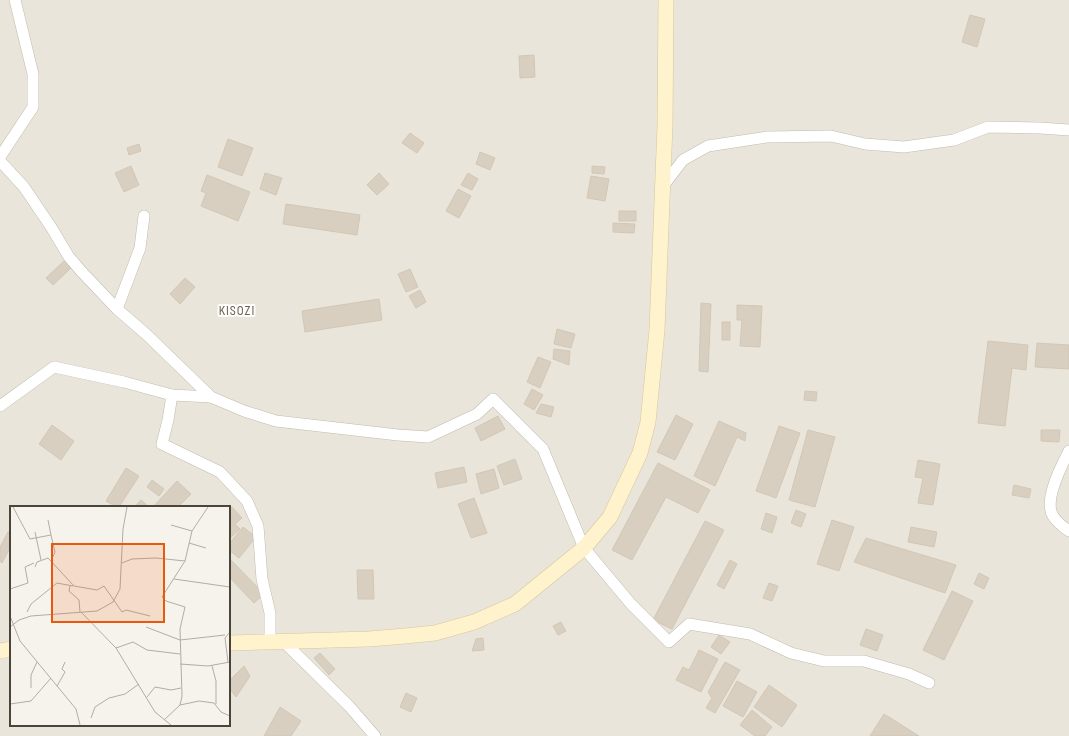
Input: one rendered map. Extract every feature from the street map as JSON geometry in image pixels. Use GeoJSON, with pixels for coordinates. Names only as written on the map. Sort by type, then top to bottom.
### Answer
{"type":"FeatureCollection","features":[{"type":"Feature","properties":{"kind":"street"},"geometry":{"type":"LineString","coordinates":[[0,158],[33,107],[33,74],[15,0]]}},
{"type":"Feature","properties":{"kind":"street"},"geometry":{"type":"LineString","coordinates":[[230,643],[369,639],[406,636],[435,633],[474,622],[515,604],[584,548],[610,517],[640,453],[648,422],[657,330],[665,125],[666,0]]}},
{"type":"Feature","properties":{"kind":"street"},"geometry":{"type":"LineString","coordinates":[[663,186],[683,160],[708,146],[767,136],[831,136],[865,144],[904,147],[954,140],[988,127],[1069,130]]}},
{"type":"Feature","properties":{"kind":"street"},"geometry":{"type":"LineString","coordinates":[[0,162],[24,187],[69,257],[117,309],[146,334],[212,397]]}},
{"type":"Feature","properties":{"kind":"street"},"geometry":{"type":"LineString","coordinates":[[117,309],[140,248],[144,216]]}},
{"type":"Feature","properties":{"kind":"street"},"geometry":{"type":"LineString","coordinates":[[0,406],[54,367],[172,394],[212,397],[244,411],[276,421],[398,435],[428,436],[478,414],[493,399],[542,449],[584,548],[631,604],[669,642],[689,624],[710,627],[750,634],[791,653],[824,661],[864,661],[909,674],[929,683]]}},
{"type":"Feature","properties":{"kind":"street"},"geometry":{"type":"LineString","coordinates":[[172,394],[162,444],[220,472],[247,501],[258,526],[262,579],[277,642],[349,706],[375,736]]}},
{"type":"Feature","properties":{"kind":"street"},"geometry":{"type":"LineString","coordinates":[[1069,451],[1056,476],[1050,503],[1052,515],[1062,526],[1069,530]]}},
{"type":"Feature","properties":{"kind":"street"},"geometry":{"type":"LineString","coordinates":[[0,651],[10,649]]}},
{"type":"Feature","properties":{"kind":"shaded area"},"geometry":{"type":"Polygon","coordinates":[[[0,0],[1069,0],[1069,736],[0,736],[0,0]]]}},
{"type":"Feature","properties":{"kind":"building"},"geometry":{"type":"Polygon","coordinates":[[[970,15],[985,19],[977,47],[962,42],[970,15]]]}},
{"type":"Feature","properties":{"kind":"building"},"geometry":{"type":"Polygon","coordinates":[[[534,55],[535,77],[520,78],[519,56],[534,55]]]}},
{"type":"Feature","properties":{"kind":"building"},"geometry":{"type":"Polygon","coordinates":[[[410,133],[424,143],[417,153],[402,143],[410,133]]]}},
{"type":"Feature","properties":{"kind":"building"},"geometry":{"type":"Polygon","coordinates":[[[228,139],[253,148],[242,176],[218,167],[228,139]]]}},
{"type":"Feature","properties":{"kind":"building"},"geometry":{"type":"Polygon","coordinates":[[[139,144],[141,151],[129,155],[127,148],[139,144]]]}},
{"type":"Feature","properties":{"kind":"building"},"geometry":{"type":"Polygon","coordinates":[[[480,152],[495,158],[490,170],[476,164],[480,152]]]}},
{"type":"Feature","properties":{"kind":"building"},"geometry":{"type":"Polygon","coordinates":[[[131,166],[139,185],[124,192],[115,173],[131,166]]]}},
{"type":"Feature","properties":{"kind":"building"},"geometry":{"type":"Polygon","coordinates":[[[592,166],[605,167],[604,174],[592,173],[592,166]]]}},
{"type":"Feature","properties":{"kind":"building"},"geometry":{"type":"Polygon","coordinates":[[[265,173],[282,178],[276,195],[260,189],[265,173]]]}},
{"type":"Feature","properties":{"kind":"building"},"geometry":{"type":"Polygon","coordinates":[[[379,173],[389,184],[377,195],[367,185],[379,173]]]}},
{"type":"Feature","properties":{"kind":"building"},"geometry":{"type":"Polygon","coordinates":[[[468,173],[478,179],[472,190],[461,185],[468,173]]]}},
{"type":"Feature","properties":{"kind":"building"},"geometry":{"type":"Polygon","coordinates":[[[207,175],[250,192],[238,221],[201,206],[206,193],[201,191],[207,175]]]}},
{"type":"Feature","properties":{"kind":"building"},"geometry":{"type":"Polygon","coordinates":[[[591,176],[609,179],[605,201],[587,198],[591,176]]]}},
{"type":"Feature","properties":{"kind":"building"},"geometry":{"type":"Polygon","coordinates":[[[458,189],[471,196],[459,218],[446,211],[458,189]]]}},
{"type":"Feature","properties":{"kind":"building"},"geometry":{"type":"Polygon","coordinates":[[[286,204],[360,215],[357,235],[283,224],[286,204]]]}},
{"type":"Feature","properties":{"kind":"building"},"geometry":{"type":"Polygon","coordinates":[[[619,211],[636,211],[636,221],[619,221],[619,211]]]}},
{"type":"Feature","properties":{"kind":"building"},"geometry":{"type":"Polygon","coordinates":[[[613,223],[635,224],[634,233],[613,232],[613,223]]]}},
{"type":"Feature","properties":{"kind":"building"},"geometry":{"type":"Polygon","coordinates":[[[65,260],[72,267],[53,285],[46,278],[65,260]]]}},
{"type":"Feature","properties":{"kind":"building"},"geometry":{"type":"Polygon","coordinates":[[[410,269],[418,287],[406,292],[398,274],[410,269]]]}},
{"type":"Feature","properties":{"kind":"building"},"geometry":{"type":"Polygon","coordinates":[[[185,278],[195,287],[180,304],[170,294],[185,278]]]}},
{"type":"Feature","properties":{"kind":"building"},"geometry":{"type":"Polygon","coordinates":[[[420,290],[426,302],[416,308],[409,296],[420,290]]]}},
{"type":"Feature","properties":{"kind":"building"},"geometry":{"type":"Polygon","coordinates":[[[379,299],[382,320],[305,332],[302,311],[379,299]]]}},
{"type":"Feature","properties":{"kind":"building"},"geometry":{"type":"Polygon","coordinates":[[[701,303],[711,304],[708,372],[699,371],[701,303]]]}},
{"type":"Feature","properties":{"kind":"building"},"geometry":{"type":"Polygon","coordinates":[[[737,305],[762,306],[760,347],[740,346],[742,320],[737,320],[737,305]]]}},
{"type":"Feature","properties":{"kind":"building"},"geometry":{"type":"Polygon","coordinates":[[[722,322],[730,322],[730,340],[722,340],[722,322]]]}},
{"type":"Feature","properties":{"kind":"building"},"geometry":{"type":"Polygon","coordinates":[[[557,329],[575,334],[571,348],[554,344],[557,329]]]}},
{"type":"Feature","properties":{"kind":"building"},"geometry":{"type":"Polygon","coordinates":[[[988,341],[1028,345],[1026,370],[1012,368],[1005,426],[978,423],[988,341]]]}},
{"type":"Feature","properties":{"kind":"building"},"geometry":{"type":"Polygon","coordinates":[[[1037,343],[1069,345],[1069,369],[1035,367],[1037,343]]]}},
{"type":"Feature","properties":{"kind":"building"},"geometry":{"type":"Polygon","coordinates":[[[554,349],[570,351],[569,365],[553,359],[554,349]]]}},
{"type":"Feature","properties":{"kind":"building"},"geometry":{"type":"Polygon","coordinates":[[[538,357],[551,362],[540,388],[527,382],[538,357]]]}},
{"type":"Feature","properties":{"kind":"building"},"geometry":{"type":"Polygon","coordinates":[[[532,389],[543,395],[534,410],[524,404],[532,389]]]}},
{"type":"Feature","properties":{"kind":"building"},"geometry":{"type":"Polygon","coordinates":[[[805,391],[817,392],[816,401],[804,400],[805,391]]]}},
{"type":"Feature","properties":{"kind":"building"},"geometry":{"type":"Polygon","coordinates":[[[541,404],[554,407],[551,417],[536,413],[541,404]]]}},
{"type":"Feature","properties":{"kind":"building"},"geometry":{"type":"Polygon","coordinates":[[[676,415],[693,424],[675,460],[657,452],[676,415]]]}},
{"type":"Feature","properties":{"kind":"building"},"geometry":{"type":"Polygon","coordinates":[[[498,416],[505,429],[481,441],[475,428],[498,416]]]}},
{"type":"Feature","properties":{"kind":"building"},"geometry":{"type":"Polygon","coordinates":[[[719,421],[746,433],[745,441],[737,437],[715,486],[694,476],[719,421]]]}},
{"type":"Feature","properties":{"kind":"building"},"geometry":{"type":"Polygon","coordinates":[[[52,425],[74,441],[61,460],[39,444],[52,425]]]}},
{"type":"Feature","properties":{"kind":"building"},"geometry":{"type":"Polygon","coordinates":[[[779,426],[800,433],[776,498],[756,491],[779,426]]]}},
{"type":"Feature","properties":{"kind":"building"},"geometry":{"type":"Polygon","coordinates":[[[808,430],[835,437],[815,507],[789,500],[808,430]]]}},
{"type":"Feature","properties":{"kind":"building"},"geometry":{"type":"Polygon","coordinates":[[[1041,430],[1060,430],[1059,442],[1041,441],[1041,430]]]}},
{"type":"Feature","properties":{"kind":"building"},"geometry":{"type":"Polygon","coordinates":[[[515,459],[522,479],[504,485],[497,466],[515,459]]]}},
{"type":"Feature","properties":{"kind":"building"},"geometry":{"type":"Polygon","coordinates":[[[918,460],[940,464],[933,505],[918,503],[923,478],[915,477],[918,460]]]}},
{"type":"Feature","properties":{"kind":"building"},"geometry":{"type":"Polygon","coordinates":[[[658,463],[710,490],[698,513],[666,497],[632,560],[612,550],[658,463]]]}},
{"type":"Feature","properties":{"kind":"building"},"geometry":{"type":"Polygon","coordinates":[[[464,467],[467,482],[438,488],[435,473],[464,467]]]}},
{"type":"Feature","properties":{"kind":"building"},"geometry":{"type":"Polygon","coordinates":[[[126,468],[139,476],[120,506],[115,506],[106,501],[126,468]]]}},
{"type":"Feature","properties":{"kind":"building"},"geometry":{"type":"Polygon","coordinates":[[[494,469],[499,488],[481,494],[476,474],[494,469]]]}},
{"type":"Feature","properties":{"kind":"building"},"geometry":{"type":"Polygon","coordinates":[[[152,480],[164,489],[159,496],[147,487],[152,480]]]}},
{"type":"Feature","properties":{"kind":"building"},"geometry":{"type":"Polygon","coordinates":[[[177,481],[191,494],[179,506],[154,506],[177,481]]]}},
{"type":"Feature","properties":{"kind":"building"},"geometry":{"type":"Polygon","coordinates":[[[1014,485],[1031,489],[1029,498],[1012,495],[1014,485]]]}},
{"type":"Feature","properties":{"kind":"building"},"geometry":{"type":"Polygon","coordinates":[[[474,498],[487,533],[471,538],[458,504],[474,498]]]}},
{"type":"Feature","properties":{"kind":"building"},"geometry":{"type":"Polygon","coordinates":[[[141,500],[148,506],[135,506],[141,500]]]}},
{"type":"Feature","properties":{"kind":"building"},"geometry":{"type":"Polygon","coordinates":[[[232,507],[242,518],[235,524],[240,529],[230,538],[230,509],[232,507]]]}},
{"type":"Feature","properties":{"kind":"building"},"geometry":{"type":"Polygon","coordinates":[[[796,510],[806,514],[801,527],[791,523],[796,510]]]}},
{"type":"Feature","properties":{"kind":"building"},"geometry":{"type":"Polygon","coordinates":[[[766,513],[777,517],[772,533],[761,529],[766,513]]]}},
{"type":"Feature","properties":{"kind":"building"},"geometry":{"type":"Polygon","coordinates":[[[832,520],[854,527],[839,571],[817,564],[832,520]]]}},
{"type":"Feature","properties":{"kind":"building"},"geometry":{"type":"Polygon","coordinates":[[[705,521],[724,530],[672,629],[653,620],[705,521]]]}},
{"type":"Feature","properties":{"kind":"building"},"geometry":{"type":"Polygon","coordinates":[[[243,527],[256,537],[239,558],[230,551],[230,543],[243,527]]]}},
{"type":"Feature","properties":{"kind":"building"},"geometry":{"type":"Polygon","coordinates":[[[911,527],[937,532],[934,547],[908,542],[911,527]]]}},
{"type":"Feature","properties":{"kind":"building"},"geometry":{"type":"Polygon","coordinates":[[[8,532],[10,533],[10,548],[2,563],[0,561],[0,547],[8,532]]]}},
{"type":"Feature","properties":{"kind":"building"},"geometry":{"type":"Polygon","coordinates":[[[866,538],[956,565],[945,593],[854,562],[866,538]]]}},
{"type":"Feature","properties":{"kind":"building"},"geometry":{"type":"Polygon","coordinates":[[[230,559],[264,594],[254,603],[230,578],[230,559]]]}},
{"type":"Feature","properties":{"kind":"building"},"geometry":{"type":"Polygon","coordinates":[[[730,560],[737,564],[724,589],[717,585],[730,560]]]}},
{"type":"Feature","properties":{"kind":"building"},"geometry":{"type":"Polygon","coordinates":[[[357,570],[373,570],[374,599],[358,599],[357,570]]]}},
{"type":"Feature","properties":{"kind":"building"},"geometry":{"type":"Polygon","coordinates":[[[979,573],[989,578],[984,589],[974,584],[979,573]]]}},
{"type":"Feature","properties":{"kind":"building"},"geometry":{"type":"Polygon","coordinates":[[[769,583],[778,586],[772,601],[763,598],[769,583]]]}},
{"type":"Feature","properties":{"kind":"building"},"geometry":{"type":"Polygon","coordinates":[[[952,591],[973,601],[944,660],[923,650],[952,591]]]}},
{"type":"Feature","properties":{"kind":"building"},"geometry":{"type":"Polygon","coordinates":[[[561,622],[566,631],[558,635],[553,626],[561,622]]]}},
{"type":"Feature","properties":{"kind":"building"},"geometry":{"type":"Polygon","coordinates":[[[866,629],[883,635],[877,651],[860,645],[866,629]]]}},
{"type":"Feature","properties":{"kind":"building"},"geometry":{"type":"Polygon","coordinates":[[[719,635],[730,642],[721,654],[711,647],[719,635]]]}},
{"type":"Feature","properties":{"kind":"building"},"geometry":{"type":"Polygon","coordinates":[[[483,638],[484,650],[472,651],[476,639],[483,638]]]}},
{"type":"Feature","properties":{"kind":"building"},"geometry":{"type":"Polygon","coordinates":[[[699,650],[718,659],[701,692],[676,680],[683,667],[689,670],[699,650]]]}},
{"type":"Feature","properties":{"kind":"building"},"geometry":{"type":"Polygon","coordinates":[[[320,653],[335,669],[329,675],[314,658],[320,653]]]}},
{"type":"Feature","properties":{"kind":"building"},"geometry":{"type":"Polygon","coordinates":[[[725,662],[740,670],[715,713],[706,708],[712,698],[708,692],[725,662]]]}},
{"type":"Feature","properties":{"kind":"building"},"geometry":{"type":"Polygon","coordinates":[[[244,666],[250,676],[236,697],[230,689],[230,680],[244,666]]]}},
{"type":"Feature","properties":{"kind":"building"},"geometry":{"type":"Polygon","coordinates":[[[737,681],[757,692],[743,717],[723,706],[737,681]]]}},
{"type":"Feature","properties":{"kind":"building"},"geometry":{"type":"Polygon","coordinates":[[[769,685],[797,705],[782,727],[754,707],[769,685]]]}},
{"type":"Feature","properties":{"kind":"building"},"geometry":{"type":"Polygon","coordinates":[[[406,693],[417,698],[411,712],[400,707],[406,693]]]}},
{"type":"Feature","properties":{"kind":"building"},"geometry":{"type":"Polygon","coordinates":[[[280,707],[301,721],[291,736],[264,736],[280,707]]]}},
{"type":"Feature","properties":{"kind":"building"},"geometry":{"type":"Polygon","coordinates":[[[752,710],[772,727],[765,736],[755,736],[740,725],[752,710]]]}},
{"type":"Feature","properties":{"kind":"building"},"geometry":{"type":"Polygon","coordinates":[[[884,714],[919,736],[870,736],[884,714]]]}},
{"type":"Feature","properties":{"kind":"district","name":"KISOZI"},"geometry":{"type":"Point","coordinates":[237,310]}}]}
